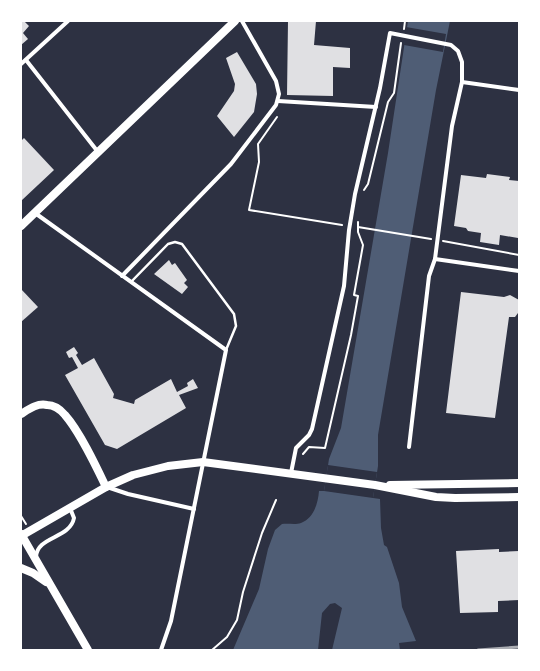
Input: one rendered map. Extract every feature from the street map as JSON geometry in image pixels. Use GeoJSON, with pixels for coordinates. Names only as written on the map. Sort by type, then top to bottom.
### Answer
{"type":"FeatureCollection","features":[{"type":"Feature","properties":{"kind":"main road"},"geometry":{"type":"LineString","coordinates":[[23,221],[34,213],[235,21]]}},
{"type":"Feature","properties":{"kind":"main road"},"geometry":{"type":"LineString","coordinates":[[21,414],[42,404],[50,405],[61,411],[90,455],[106,487]]}},
{"type":"Feature","properties":{"kind":"main road"},"geometry":{"type":"LineString","coordinates":[[88,650],[21,535],[106,487],[143,472],[168,466],[203,462],[375,485],[442,497],[519,497]]}},
{"type":"Feature","properties":{"kind":"main road"},"geometry":{"type":"LineString","coordinates":[[375,485],[519,483]]}},
{"type":"Feature","properties":{"kind":"main road"},"geometry":{"type":"LineString","coordinates":[[21,568],[37,575],[53,590]]}},
{"type":"Feature","properties":{"kind":"street"},"geometry":{"type":"LineString","coordinates":[[21,64],[68,21]]}},
{"type":"Feature","properties":{"kind":"street"},"geometry":{"type":"LineString","coordinates":[[122,276],[231,164],[272,112],[278,101],[279,90],[276,81],[242,21]]}},
{"type":"Feature","properties":{"kind":"street"},"geometry":{"type":"LineString","coordinates":[[291,473],[295,451],[310,432],[314,418],[344,286],[349,230],[355,194],[376,106],[390,33],[445,43],[453,46],[460,54],[463,70],[462,82],[452,126],[435,259],[429,276],[409,446]]}},
{"type":"Feature","properties":{"kind":"street"},"geometry":{"type":"LineString","coordinates":[[26,60],[98,152]]}},
{"type":"Feature","properties":{"kind":"street"},"geometry":{"type":"LineString","coordinates":[[462,82],[519,90]]}},
{"type":"Feature","properties":{"kind":"street"},"geometry":{"type":"LineString","coordinates":[[278,101],[376,106]]}},
{"type":"Feature","properties":{"kind":"street"},"geometry":{"type":"LineString","coordinates":[[34,213],[226,350],[171,621],[161,650]]}},
{"type":"Feature","properties":{"kind":"street"},"geometry":{"type":"LineString","coordinates":[[435,259],[519,271]]}},
{"type":"Feature","properties":{"kind":"street"},"geometry":{"type":"LineString","coordinates":[[106,487],[133,496],[194,509]]}},
{"type":"Feature","properties":{"kind":"street"},"geometry":{"type":"LineString","coordinates":[[70,508],[74,518],[72,524],[64,532],[41,546],[37,551],[36,559],[88,650]]}},
{"type":"Feature","properties":{"kind":"lane"},"geometry":{"type":"LineString","coordinates":[[131,282],[168,244],[175,242],[182,244],[234,314],[236,322],[235,330],[226,350]]}},
{"type":"Feature","properties":{"kind":"path"},"geometry":{"type":"LineString","coordinates":[[404,28],[405,21]]}},
{"type":"Feature","properties":{"kind":"path"},"geometry":{"type":"LineString","coordinates":[[363,192],[368,184],[388,102],[394,93],[402,43]]}},
{"type":"Feature","properties":{"kind":"path"},"geometry":{"type":"LineString","coordinates":[[252,210],[249,210],[259,162],[258,144],[277,119],[278,101]]}},
{"type":"Feature","properties":{"kind":"path"},"geometry":{"type":"LineString","coordinates":[[302,458],[308,447],[325,448],[358,296],[354,295],[363,245],[358,232],[359,224],[357,219]]}},
{"type":"Feature","properties":{"kind":"path"},"geometry":{"type":"LineString","coordinates":[[450,242],[519,254]]}},
{"type":"Feature","properties":{"kind":"path"},"geometry":{"type":"LineString","coordinates":[[212,650],[227,637],[237,620],[243,592],[262,533],[276,500]]}},
{"type":"Feature","properties":{"kind":"water"},"geometry":{"type":"Polygon","coordinates":[[[408,21],[450,21],[436,90],[378,435],[378,466],[373,498],[380,499],[381,528],[384,545],[387,547],[399,583],[402,607],[416,641],[399,643],[400,650],[332,650],[342,608],[335,603],[330,604],[322,613],[318,650],[233,650],[259,589],[268,549],[275,530],[282,524],[299,524],[309,518],[318,500],[319,491],[324,491],[329,459],[341,428],[388,153],[408,21]]]}},
{"type":"Feature","properties":{"kind":"pier"},"geometry":{"type":"Polygon","coordinates":[[[406,27],[446,34],[443,52],[404,45],[406,27]]]}},
{"type":"Feature","properties":{"kind":"pier"},"geometry":{"type":"Polygon","coordinates":[[[328,465],[377,472],[373,498],[324,491],[328,465]]]}},
{"type":"Feature","properties":{"kind":"building"},"geometry":{"type":"Polygon","coordinates":[[[21,21],[24,21],[29,26],[23,33],[28,39],[21,45],[21,21]]]}},
{"type":"Feature","properties":{"kind":"building"},"geometry":{"type":"Polygon","coordinates":[[[288,21],[316,21],[314,45],[350,48],[350,68],[333,67],[333,96],[287,95],[288,21]]]}},
{"type":"Feature","properties":{"kind":"building"},"geometry":{"type":"Polygon","coordinates":[[[237,52],[256,84],[257,94],[254,112],[234,137],[217,116],[234,91],[235,84],[226,58],[237,52]]]}},
{"type":"Feature","properties":{"kind":"building"},"geometry":{"type":"Polygon","coordinates":[[[24,138],[54,170],[21,201],[21,141],[24,138]]]}},
{"type":"Feature","properties":{"kind":"building"},"geometry":{"type":"Polygon","coordinates":[[[487,174],[510,177],[509,180],[519,181],[518,238],[500,235],[499,245],[480,242],[481,233],[468,231],[466,228],[454,226],[461,175],[486,178],[487,174]]]}},
{"type":"Feature","properties":{"kind":"building"},"geometry":{"type":"Polygon","coordinates":[[[169,260],[172,265],[175,263],[187,280],[184,283],[188,287],[182,294],[154,274],[169,260]]]}},
{"type":"Feature","properties":{"kind":"building"},"geometry":{"type":"Polygon","coordinates":[[[21,289],[38,307],[21,322],[21,289]]]}},
{"type":"Feature","properties":{"kind":"building"},"geometry":{"type":"Polygon","coordinates":[[[461,292],[504,297],[510,295],[519,300],[518,313],[515,317],[509,317],[495,418],[446,413],[461,292]]]}},
{"type":"Feature","properties":{"kind":"building"},"geometry":{"type":"Polygon","coordinates":[[[74,347],[78,353],[76,355],[82,365],[94,358],[114,394],[113,398],[134,404],[135,400],[171,379],[177,392],[188,386],[187,383],[193,379],[198,388],[179,395],[186,408],[117,449],[105,445],[65,375],[78,368],[72,357],[69,358],[66,352],[74,347]]]}},
{"type":"Feature","properties":{"kind":"building"},"geometry":{"type":"Polygon","coordinates":[[[499,549],[499,552],[519,551],[519,600],[498,601],[498,612],[460,613],[456,551],[499,549]]]}},
{"type":"Feature","properties":{"kind":"railway"},"geometry":{"type":"LineString","coordinates":[[478,650],[519,647]]}}]}
